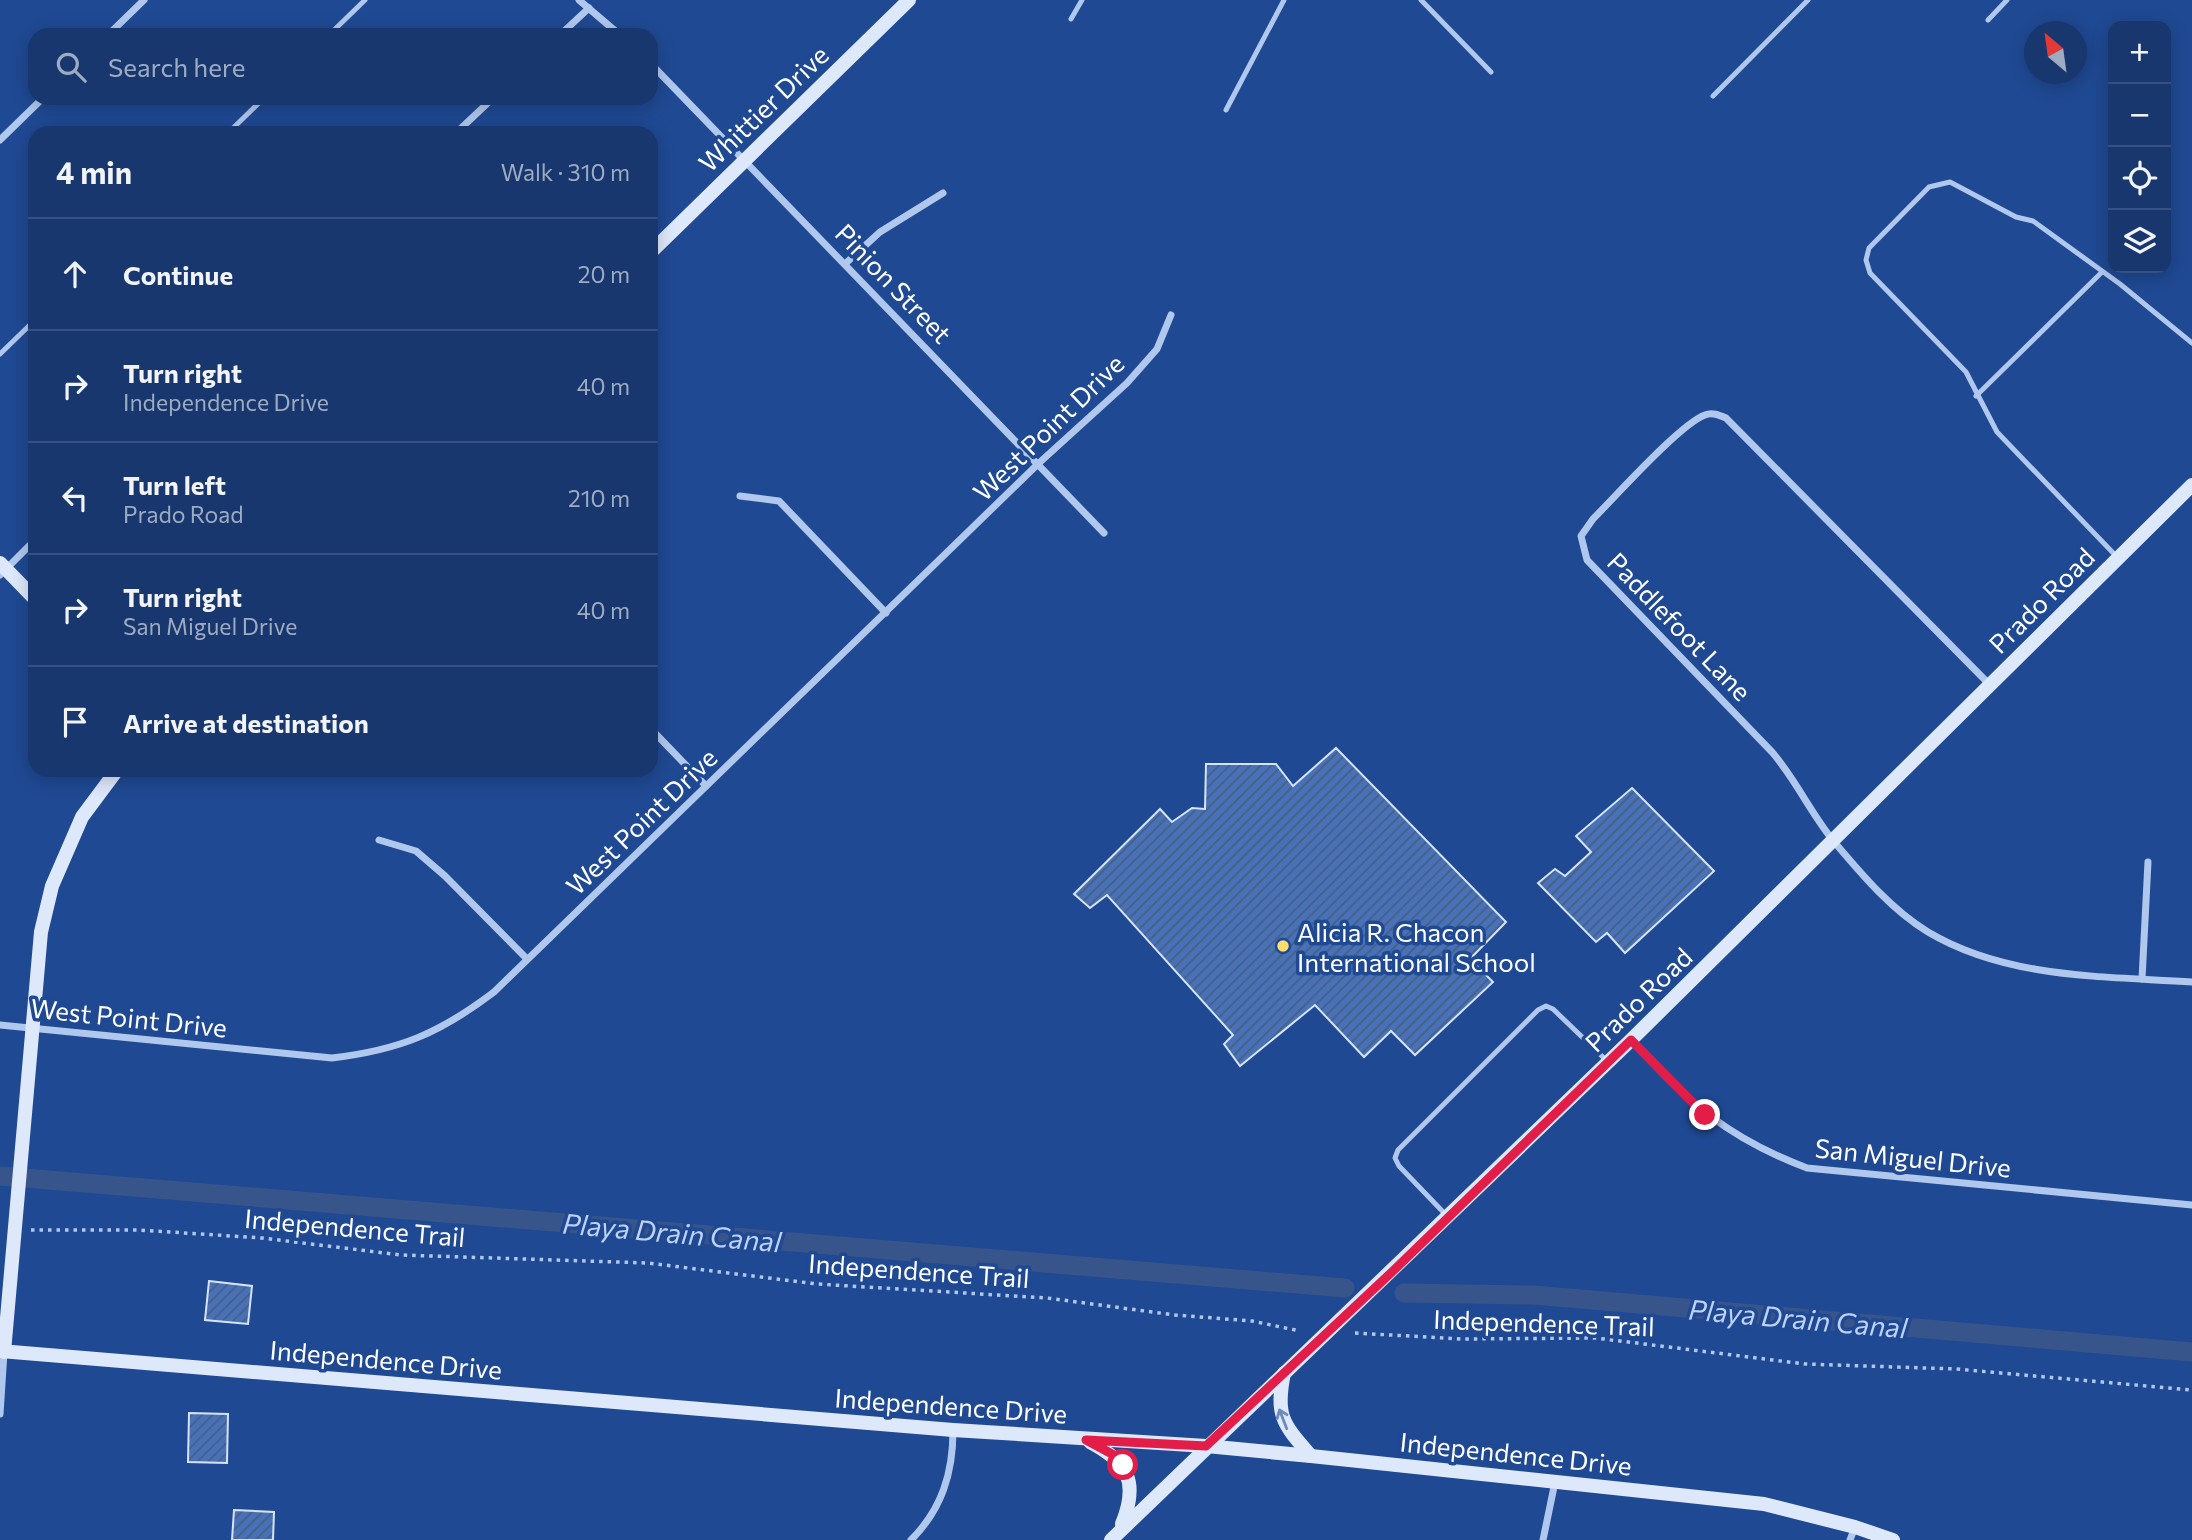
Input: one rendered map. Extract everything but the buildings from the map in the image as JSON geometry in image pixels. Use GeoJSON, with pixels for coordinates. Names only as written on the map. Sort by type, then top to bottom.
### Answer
{"type":"FeatureCollection","features":[{"type":"Feature","properties":{"kind":"street"},"geometry":{"type":"LineString","coordinates":[[115,28],[144,0]]}},
{"type":"Feature","properties":{"kind":"street"},"geometry":{"type":"LineString","coordinates":[[579,0],[612,28]]}},
{"type":"Feature","properties":{"kind":"street","name":"Whittier Drive"},"geometry":{"type":"LineString","coordinates":[[658,245],[906,1]]}},
{"type":"Feature","properties":{"kind":"street"},"geometry":{"type":"LineString","coordinates":[[568,28],[589,8]]}},
{"type":"Feature","properties":{"kind":"street","name":"Pinion Street"},"geometry":{"type":"LineString","coordinates":[[658,71],[1104,533]]}},
{"type":"Feature","properties":{"kind":"street"},"geometry":{"type":"LineString","coordinates":[[0,140],[36,105]]}},
{"type":"Feature","properties":{"kind":"street"},"geometry":{"type":"LineString","coordinates":[[463,126],[486,105]]}},
{"type":"Feature","properties":{"kind":"street"},"geometry":{"type":"LineString","coordinates":[[846,263],[880,232],[943,193]]}},
{"type":"Feature","properties":{"kind":"street","name":"West Point Drive"},"geometry":{"type":"LineString","coordinates":[[0,1025],[332,1058],[375,1053],[413,1042],[460,1018],[494,992],[1039,463],[1135,375],[1157,349],[1171,315]]}},
{"type":"Feature","properties":{"kind":"street","name":"Paddlefoot Lane"},"geometry":{"type":"LineString","coordinates":[[1990,685],[1726,418],[1706,414],[1686,428],[1593,519],[1581,536],[1587,560],[1772,752],[1794,778],[1833,841],[1899,910],[1927,932],[1976,956],[2048,971],[2192,982]]}},
{"type":"Feature","properties":{"kind":"street","name":"Prado Road"},"geometry":{"type":"LineString","coordinates":[[1114,1536],[1631,1040],[2192,485]]}},
{"type":"Feature","properties":{"kind":"street"},"geometry":{"type":"LineString","coordinates":[[740,496],[779,501],[886,613]]}},
{"type":"Feature","properties":{"kind":"street"},"geometry":{"type":"LineString","coordinates":[[28,546],[2,569],[28,592]]}},
{"type":"Feature","properties":{"kind":"street"},"geometry":{"type":"LineString","coordinates":[[658,736],[706,786]]}},
{"type":"Feature","properties":{"kind":"street"},"geometry":{"type":"LineString","coordinates":[[0,1414],[2,1352],[41,932],[52,886],[82,817],[112,777]]}},
{"type":"Feature","properties":{"kind":"street"},"geometry":{"type":"LineString","coordinates":[[379,840],[416,852],[445,876],[527,959]]}},
{"type":"Feature","properties":{"kind":"street"},"geometry":{"type":"LineString","coordinates":[[2142,979],[2148,862]]}},
{"type":"Feature","properties":{"kind":"street","name":"San Miguel Drive"},"geometry":{"type":"LineString","coordinates":[[1631,1040],[1705,1115],[1766,1153],[1807,1168],[2192,1205]]}},
{"type":"Feature","properties":{"kind":"street","name":"Independence Drive"},"geometry":{"type":"LineString","coordinates":[[2,1352],[953,1430],[1206,1446],[1311,1456],[1764,1504],[1852,1533],[1893,1540]]}},
{"type":"Feature","properties":{"kind":"street"},"geometry":{"type":"LineString","coordinates":[[1284,1373],[1279,1407],[1282,1420],[1311,1456]]}},
{"type":"Feature","properties":{"kind":"street"},"geometry":{"type":"LineString","coordinates":[[911,1540],[944,1492],[953,1457],[953,1430]]}},
{"type":"Feature","properties":{"kind":"street"},"geometry":{"type":"LineString","coordinates":[[1086,1440],[1112,1454],[1123,1465],[1128,1476],[1129,1507],[1114,1536]]}},
{"type":"Feature","properties":{"kind":"street"},"geometry":{"type":"LineString","coordinates":[[1543,1540],[1555,1482]]}},
{"type":"Feature","properties":{"kind":"lane"},"geometry":{"type":"LineString","coordinates":[[336,28],[365,0]]}},
{"type":"Feature","properties":{"kind":"lane"},"geometry":{"type":"LineString","coordinates":[[1072,19],[1082,0]]}},
{"type":"Feature","properties":{"kind":"lane"},"geometry":{"type":"LineString","coordinates":[[1226,110],[1284,0]]}},
{"type":"Feature","properties":{"kind":"lane"},"geometry":{"type":"LineString","coordinates":[[1421,0],[1491,72]]}},
{"type":"Feature","properties":{"kind":"lane"},"geometry":{"type":"LineString","coordinates":[[1713,96],[1808,0]]}},
{"type":"Feature","properties":{"kind":"lane"},"geometry":{"type":"LineString","coordinates":[[1988,20],[2007,0]]}},
{"type":"Feature","properties":{"kind":"lane"},"geometry":{"type":"LineString","coordinates":[[235,126],[257,105]]}},
{"type":"Feature","properties":{"kind":"lane"},"geometry":{"type":"LineString","coordinates":[[2118,558],[1997,432],[1976,396],[1966,372],[1870,273],[1866,260],[1869,248],[1929,187],[1950,182],[2015,217],[2033,221],[2192,343]]}},
{"type":"Feature","properties":{"kind":"lane"},"geometry":{"type":"LineString","coordinates":[[1976,396],[2102,272]]}},
{"type":"Feature","properties":{"kind":"lane"},"geometry":{"type":"LineString","coordinates":[[0,354],[28,327]]}},
{"type":"Feature","properties":{"kind":"lane"},"geometry":{"type":"LineString","coordinates":[[1448,1217],[1399,1166],[1395,1158],[1398,1150],[1538,1010],[1546,1006],[1553,1009],[1608,1062]]}},
{"type":"Feature","properties":{"kind":"path","name":"Independence Trail"},"geometry":{"type":"LineString","coordinates":[[32,1230],[139,1230],[262,1238],[401,1255],[648,1263],[817,1284],[1047,1298],[1175,1315],[1252,1321],[1300,1331]]}},
{"type":"Feature","properties":{"kind":"path","name":"Independence Trail"},"geometry":{"type":"LineString","coordinates":[[1355,1334],[1462,1339],[1596,1338],[1805,1364],[1956,1369],[2192,1390]]}},
{"type":"Feature","properties":{"kind":"waterway","name":"Playa Drain Canal"},"geometry":{"type":"LineString","coordinates":[[0,1176],[1345,1288]]}},
{"type":"Feature","properties":{"kind":"waterway","name":"Playa Drain Canal"},"geometry":{"type":"LineString","coordinates":[[1404,1293],[1534,1295],[2192,1352]]}},
{"type":"Feature","properties":{"kind":"place","name":"Alicia R. Chacon International School"},"geometry":{"type":"Point","coordinates":[1283,946]}},
{"type":"Feature","properties":{"kind":"route"},"geometry":{"type":"LineString","coordinates":[[1123,1465],[1112,1454],[1086,1440],[1206,1446],[1393,1271],[1631,1040],[1705,1115]]}}]}
